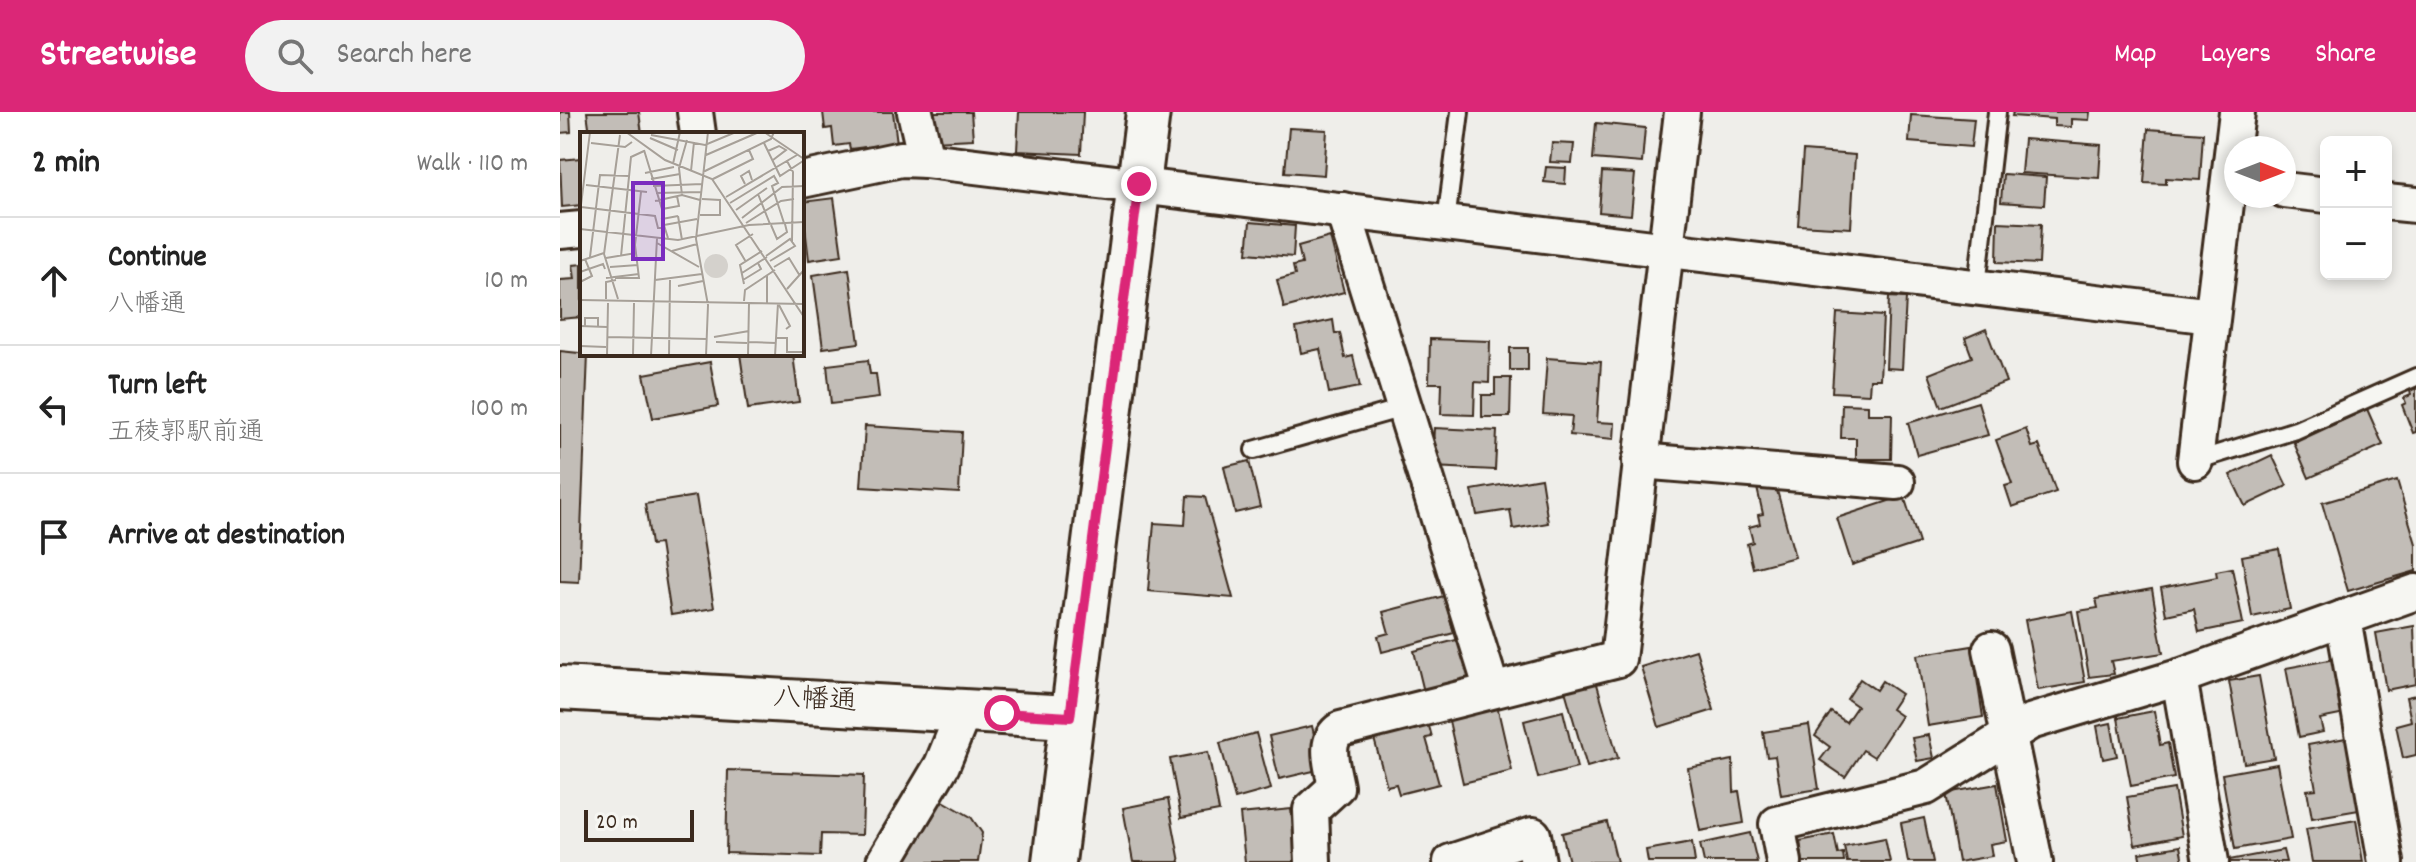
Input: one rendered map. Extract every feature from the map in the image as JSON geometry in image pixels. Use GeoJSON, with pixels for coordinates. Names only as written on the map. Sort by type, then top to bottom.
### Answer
{"type":"FeatureCollection","features":[{"type":"Feature","properties":{"kind":"street"},"geometry":{"type":"LineString","coordinates":[[695,112],[698,132]]}},
{"type":"Feature","properties":{"kind":"street"},"geometry":{"type":"LineString","coordinates":[[915,112],[926,160]]}},
{"type":"Feature","properties":{"kind":"street"},"geometry":{"type":"LineString","coordinates":[[1054,862],[1148,112]]}},
{"type":"Feature","properties":{"kind":"street"},"geometry":{"type":"LineString","coordinates":[[1313,862],[1311,810],[1336,787],[1329,743],[1332,735],[1341,729],[1483,696],[1492,690],[1618,659],[1682,112]]}},
{"type":"Feature","properties":{"kind":"street"},"geometry":{"type":"LineString","coordinates":[[2235,136],[2237,112]]}},
{"type":"Feature","properties":{"kind":"street"},"geometry":{"type":"LineString","coordinates":[[804,180],[901,159],[926,160],[2212,316]]}},
{"type":"Feature","properties":{"kind":"street"},"geometry":{"type":"LineString","coordinates":[[2296,191],[2320,194]]}},
{"type":"Feature","properties":{"kind":"street"},"geometry":{"type":"LineString","coordinates":[[2392,203],[2416,205]]}},
{"type":"Feature","properties":{"kind":"street"},"geometry":{"type":"LineString","coordinates":[[2195,461],[2228,208]]}},
{"type":"Feature","properties":{"kind":"street"},"geometry":{"type":"LineString","coordinates":[[1343,210],[1492,690]]}},
{"type":"Feature","properties":{"kind":"street"},"geometry":{"type":"LineString","coordinates":[[560,231],[580,229]]}},
{"type":"Feature","properties":{"kind":"street"},"geometry":{"type":"LineString","coordinates":[[1640,461],[1897,482]]}},
{"type":"Feature","properties":{"kind":"street"},"geometry":{"type":"LineString","coordinates":[[1784,862],[1777,824],[1926,787],[2030,722],[2179,677],[2416,592]]}},
{"type":"Feature","properties":{"kind":"street"},"geometry":{"type":"LineString","coordinates":[[2343,618],[2386,862]]}},
{"type":"Feature","properties":{"kind":"street"},"geometry":{"type":"LineString","coordinates":[[1991,649],[2011,732],[2035,862]]}},
{"type":"Feature","properties":{"kind":"street"},"geometry":{"type":"LineString","coordinates":[[2179,677],[2211,862]]}},
{"type":"Feature","properties":{"kind":"street","name":"八幡通"},"geometry":{"type":"LineString","coordinates":[[560,688],[1070,717]]}},
{"type":"Feature","properties":{"kind":"street"},"geometry":{"type":"LineString","coordinates":[[884,862],[942,765],[964,711]]}},
{"type":"Feature","properties":{"kind":"street"},"geometry":{"type":"LineString","coordinates":[[1451,862],[1533,835],[1538,862]]}},
{"type":"Feature","properties":{"kind":"lane"},"geometry":{"type":"LineString","coordinates":[[1446,222],[1460,112]]}},
{"type":"Feature","properties":{"kind":"lane"},"geometry":{"type":"LineString","coordinates":[[1977,286],[1997,112]]}},
{"type":"Feature","properties":{"kind":"lane"},"geometry":{"type":"LineString","coordinates":[[2195,461],[2296,430],[2416,377]]}},
{"type":"Feature","properties":{"kind":"lane"},"geometry":{"type":"LineString","coordinates":[[1254,450],[1403,408]]}},
{"type":"Feature","properties":{"kind":"building"},"geometry":{"type":"Polygon","coordinates":[[[560,112],[570,112],[571,132],[560,133],[560,112]]]}},
{"type":"Feature","properties":{"kind":"building"},"geometry":{"type":"Polygon","coordinates":[[[587,112],[639,112],[642,132],[590,132],[587,112]]]}},
{"type":"Feature","properties":{"kind":"building"},"geometry":{"type":"Polygon","coordinates":[[[823,112],[893,112],[897,143],[850,149],[849,144],[834,146],[832,128],[825,129],[823,112]]]}},
{"type":"Feature","properties":{"kind":"building"},"geometry":{"type":"Polygon","coordinates":[[[931,112],[971,112],[973,139],[933,141],[931,112]]]}},
{"type":"Feature","properties":{"kind":"building"},"geometry":{"type":"Polygon","coordinates":[[[1019,112],[1083,112],[1081,154],[1017,151],[1019,112]]]}},
{"type":"Feature","properties":{"kind":"building"},"geometry":{"type":"Polygon","coordinates":[[[2013,112],[2090,112],[2089,120],[2071,119],[2071,127],[2054,126],[2054,119],[2012,116],[2013,112]]]}},
{"type":"Feature","properties":{"kind":"building"},"geometry":{"type":"Polygon","coordinates":[[[1911,115],[1974,119],[1971,147],[1909,142],[1911,115]]]}},
{"type":"Feature","properties":{"kind":"building"},"geometry":{"type":"Polygon","coordinates":[[[1596,123],[1645,128],[1642,163],[1593,159],[1596,123]]]}},
{"type":"Feature","properties":{"kind":"building"},"geometry":{"type":"Polygon","coordinates":[[[1289,128],[1327,130],[1324,175],[1285,172],[1289,128]]]}},
{"type":"Feature","properties":{"kind":"building"},"geometry":{"type":"Polygon","coordinates":[[[2148,129],[2203,133],[2200,180],[2166,178],[2166,184],[2144,183],[2148,129]]]}},
{"type":"Feature","properties":{"kind":"building"},"geometry":{"type":"Polygon","coordinates":[[[2024,139],[2101,145],[2099,178],[2021,173],[2024,139]]]}},
{"type":"Feature","properties":{"kind":"building"},"geometry":{"type":"Polygon","coordinates":[[[1552,143],[1574,144],[1572,163],[1550,162],[1552,143]]]}},
{"type":"Feature","properties":{"kind":"building"},"geometry":{"type":"Polygon","coordinates":[[[1803,151],[1855,155],[1851,228],[1798,225],[1803,151]]]}},
{"type":"Feature","properties":{"kind":"building"},"geometry":{"type":"Polygon","coordinates":[[[580,158],[580,205],[562,207],[560,160],[580,158]]]}},
{"type":"Feature","properties":{"kind":"building"},"geometry":{"type":"Polygon","coordinates":[[[1546,167],[1566,168],[1565,184],[1544,182],[1546,167]]]}},
{"type":"Feature","properties":{"kind":"building"},"geometry":{"type":"Polygon","coordinates":[[[1602,172],[1635,174],[1631,215],[1599,212],[1602,172]]]}},
{"type":"Feature","properties":{"kind":"building"},"geometry":{"type":"Polygon","coordinates":[[[2003,174],[2046,177],[2044,205],[2001,202],[2003,174]]]}},
{"type":"Feature","properties":{"kind":"building"},"geometry":{"type":"Polygon","coordinates":[[[834,198],[842,255],[809,260],[804,202],[834,198]]]}},
{"type":"Feature","properties":{"kind":"building"},"geometry":{"type":"Polygon","coordinates":[[[1250,222],[1295,226],[1293,257],[1247,253],[1250,222]]]}},
{"type":"Feature","properties":{"kind":"building"},"geometry":{"type":"Polygon","coordinates":[[[1998,222],[2041,224],[2039,264],[1997,262],[1998,222]]]}},
{"type":"Feature","properties":{"kind":"building"},"geometry":{"type":"Polygon","coordinates":[[[1330,237],[1344,292],[1284,308],[1277,280],[1295,275],[1293,266],[1302,264],[1298,246],[1330,237]]]}},
{"type":"Feature","properties":{"kind":"building"},"geometry":{"type":"Polygon","coordinates":[[[580,264],[580,317],[560,319],[560,280],[575,279],[573,265],[580,264]]]}},
{"type":"Feature","properties":{"kind":"building"},"geometry":{"type":"Polygon","coordinates":[[[849,269],[859,343],[823,348],[813,275],[849,269]]]}},
{"type":"Feature","properties":{"kind":"building"},"geometry":{"type":"Polygon","coordinates":[[[1889,297],[1906,298],[1902,369],[1886,368],[1889,297]]]}},
{"type":"Feature","properties":{"kind":"building"},"geometry":{"type":"Polygon","coordinates":[[[1837,313],[1883,316],[1880,379],[1870,379],[1869,394],[1832,392],[1837,313]]]}},
{"type":"Feature","properties":{"kind":"building"},"geometry":{"type":"Polygon","coordinates":[[[1333,320],[1335,334],[1340,333],[1345,358],[1353,356],[1360,387],[1329,393],[1320,349],[1301,353],[1296,328],[1333,320]]]}},
{"type":"Feature","properties":{"kind":"building"},"geometry":{"type":"Polygon","coordinates":[[[1986,329],[2006,382],[1941,407],[1929,374],[1972,357],[1965,338],[1986,329]]]}},
{"type":"Feature","properties":{"kind":"building"},"geometry":{"type":"Polygon","coordinates":[[[1430,339],[1490,341],[1489,383],[1475,382],[1474,415],[1441,414],[1442,383],[1429,383],[1430,339]]]}},
{"type":"Feature","properties":{"kind":"building"},"geometry":{"type":"Polygon","coordinates":[[[1510,348],[1528,348],[1528,370],[1510,370],[1510,348]]]}},
{"type":"Feature","properties":{"kind":"building"},"geometry":{"type":"Polygon","coordinates":[[[560,351],[588,356],[579,582],[560,581],[560,351]]]}},
{"type":"Feature","properties":{"kind":"building"},"geometry":{"type":"Polygon","coordinates":[[[740,356],[793,356],[799,402],[748,409],[740,356]]]}},
{"type":"Feature","properties":{"kind":"building"},"geometry":{"type":"Polygon","coordinates":[[[1547,358],[1601,362],[1597,422],[1615,423],[1614,439],[1570,435],[1572,416],[1543,414],[1547,358]]]}},
{"type":"Feature","properties":{"kind":"building"},"geometry":{"type":"Polygon","coordinates":[[[868,360],[870,374],[876,374],[879,398],[831,404],[827,365],[868,360]]]}},
{"type":"Feature","properties":{"kind":"building"},"geometry":{"type":"Polygon","coordinates":[[[710,362],[718,406],[653,418],[644,374],[710,362]]]}},
{"type":"Feature","properties":{"kind":"building"},"geometry":{"type":"Polygon","coordinates":[[[1495,378],[1511,378],[1510,417],[1482,417],[1482,395],[1495,395],[1495,378]]]}},
{"type":"Feature","properties":{"kind":"building"},"geometry":{"type":"Polygon","coordinates":[[[2416,388],[2416,432],[2413,433],[2402,405],[2406,403],[2404,398],[2416,388]]]}},
{"type":"Feature","properties":{"kind":"building"},"geometry":{"type":"Polygon","coordinates":[[[1978,402],[1988,435],[1917,455],[1908,423],[1978,402]]]}},
{"type":"Feature","properties":{"kind":"building"},"geometry":{"type":"Polygon","coordinates":[[[1842,404],[1868,405],[1868,414],[1892,414],[1891,459],[1856,459],[1856,438],[1841,438],[1842,404]]]}},
{"type":"Feature","properties":{"kind":"building"},"geometry":{"type":"Polygon","coordinates":[[[2367,409],[2383,445],[2309,478],[2294,443],[2367,409]]]}},
{"type":"Feature","properties":{"kind":"building"},"geometry":{"type":"Polygon","coordinates":[[[865,426],[962,432],[959,493],[861,487],[865,426]]]}},
{"type":"Feature","properties":{"kind":"building"},"geometry":{"type":"Polygon","coordinates":[[[1434,428],[1497,431],[1495,470],[1432,467],[1434,428]]]}},
{"type":"Feature","properties":{"kind":"building"},"geometry":{"type":"Polygon","coordinates":[[[2026,429],[2032,447],[2039,445],[2056,492],[2012,507],[2005,486],[2012,484],[1996,440],[2026,429]]]}},
{"type":"Feature","properties":{"kind":"building"},"geometry":{"type":"Polygon","coordinates":[[[2272,455],[2287,486],[2245,506],[2230,475],[2272,455]]]}},
{"type":"Feature","properties":{"kind":"building"},"geometry":{"type":"Polygon","coordinates":[[[1249,461],[1260,507],[1235,513],[1224,467],[1249,461]]]}},
{"type":"Feature","properties":{"kind":"building"},"geometry":{"type":"Polygon","coordinates":[[[1541,478],[1548,523],[1513,529],[1510,510],[1477,515],[1472,490],[1541,478]]]}},
{"type":"Feature","properties":{"kind":"building"},"geometry":{"type":"Polygon","coordinates":[[[2397,481],[2416,544],[2416,571],[2348,591],[2322,503],[2397,481]]]}},
{"type":"Feature","properties":{"kind":"building"},"geometry":{"type":"Polygon","coordinates":[[[1775,483],[1795,557],[1753,568],[1747,544],[1753,542],[1749,527],[1760,524],[1758,515],[1763,514],[1757,488],[1775,483]]]}},
{"type":"Feature","properties":{"kind":"building"},"geometry":{"type":"Polygon","coordinates":[[[696,496],[714,608],[671,615],[660,544],[651,545],[645,504],[696,496]]]}},
{"type":"Feature","properties":{"kind":"building"},"geometry":{"type":"Polygon","coordinates":[[[1187,496],[1205,497],[1233,598],[1148,591],[1154,523],[1185,525],[1187,496]]]}},
{"type":"Feature","properties":{"kind":"building"},"geometry":{"type":"Polygon","coordinates":[[[1904,496],[1919,543],[1852,565],[1837,518],[1904,496]]]}},
{"type":"Feature","properties":{"kind":"building"},"geometry":{"type":"Polygon","coordinates":[[[2279,549],[2290,609],[2252,617],[2242,556],[2279,549]]]}},
{"type":"Feature","properties":{"kind":"building"},"geometry":{"type":"Polygon","coordinates":[[[2232,568],[2243,623],[2199,632],[2194,609],[2166,615],[2161,588],[2217,577],[2216,571],[2232,568]]]}},
{"type":"Feature","properties":{"kind":"building"},"geometry":{"type":"Polygon","coordinates":[[[2152,589],[2163,653],[2111,661],[2114,674],[2089,677],[2078,611],[2098,608],[2096,599],[2152,589]]]}},
{"type":"Feature","properties":{"kind":"building"},"geometry":{"type":"Polygon","coordinates":[[[1444,596],[1454,633],[1382,652],[1378,636],[1389,633],[1383,612],[1444,596]]]}},
{"type":"Feature","properties":{"kind":"building"},"geometry":{"type":"Polygon","coordinates":[[[2072,611],[2085,682],[2038,690],[2025,620],[2072,611]]]}},
{"type":"Feature","properties":{"kind":"building"},"geometry":{"type":"Polygon","coordinates":[[[2414,626],[2416,684],[2386,690],[2376,633],[2414,626]]]}},
{"type":"Feature","properties":{"kind":"building"},"geometry":{"type":"Polygon","coordinates":[[[1460,639],[1470,680],[1424,692],[1414,651],[1460,639]]]}},
{"type":"Feature","properties":{"kind":"building"},"geometry":{"type":"Polygon","coordinates":[[[1972,646],[1983,717],[1928,726],[1917,655],[1972,646]]]}},
{"type":"Feature","properties":{"kind":"building"},"geometry":{"type":"Polygon","coordinates":[[[1696,650],[1714,710],[1659,727],[1641,667],[1696,650]]]}},
{"type":"Feature","properties":{"kind":"building"},"geometry":{"type":"Polygon","coordinates":[[[2335,659],[2345,714],[2320,719],[2323,732],[2299,737],[2286,668],[2335,659]]]}},
{"type":"Feature","properties":{"kind":"building"},"geometry":{"type":"Polygon","coordinates":[[[2259,676],[2274,758],[2244,763],[2229,681],[2259,676]]]}},
{"type":"Feature","properties":{"kind":"building"},"geometry":{"type":"Polygon","coordinates":[[[1595,677],[1618,758],[1587,767],[1564,687],[1595,677]]]}},
{"type":"Feature","properties":{"kind":"building"},"geometry":{"type":"Polygon","coordinates":[[[1860,679],[1876,690],[1882,681],[1901,694],[1891,709],[1901,716],[1874,757],[1863,750],[1845,777],[1820,760],[1830,747],[1815,736],[1831,712],[1846,722],[1857,706],[1847,699],[1860,679]]]}},
{"type":"Feature","properties":{"kind":"building"},"geometry":{"type":"Polygon","coordinates":[[[2416,695],[2416,755],[2403,758],[2396,725],[2411,721],[2406,697],[2416,695]]]}},
{"type":"Feature","properties":{"kind":"building"},"geometry":{"type":"Polygon","coordinates":[[[1496,701],[1512,771],[1463,783],[1447,712],[1496,701]]]}},
{"type":"Feature","properties":{"kind":"building"},"geometry":{"type":"Polygon","coordinates":[[[1563,711],[1577,768],[1538,778],[1524,721],[1563,711]]]}},
{"type":"Feature","properties":{"kind":"building"},"geometry":{"type":"Polygon","coordinates":[[[2154,711],[2160,745],[2168,743],[2174,778],[2131,786],[2118,718],[2154,711]]]}},
{"type":"Feature","properties":{"kind":"building"},"geometry":{"type":"Polygon","coordinates":[[[1427,719],[1432,737],[1426,738],[1439,784],[1399,794],[1396,784],[1387,786],[1373,735],[1427,719]]]}},
{"type":"Feature","properties":{"kind":"building"},"geometry":{"type":"Polygon","coordinates":[[[2111,723],[2117,756],[2103,759],[2097,726],[2111,723]]]}},
{"type":"Feature","properties":{"kind":"building"},"geometry":{"type":"Polygon","coordinates":[[[1809,725],[1819,789],[1781,795],[1775,756],[1767,757],[1763,732],[1809,725]]]}},
{"type":"Feature","properties":{"kind":"building"},"geometry":{"type":"Polygon","coordinates":[[[1312,726],[1322,769],[1279,779],[1269,736],[1312,726]]]}},
{"type":"Feature","properties":{"kind":"building"},"geometry":{"type":"Polygon","coordinates":[[[1256,733],[1271,789],[1235,799],[1220,743],[1256,733]]]}},
{"type":"Feature","properties":{"kind":"building"},"geometry":{"type":"Polygon","coordinates":[[[1929,735],[1934,758],[1917,761],[1912,738],[1929,735]]]}},
{"type":"Feature","properties":{"kind":"building"},"geometry":{"type":"Polygon","coordinates":[[[2346,738],[2359,810],[2312,818],[2307,790],[2316,789],[2308,745],[2346,738]]]}},
{"type":"Feature","properties":{"kind":"building"},"geometry":{"type":"Polygon","coordinates":[[[1208,752],[1219,811],[1181,818],[1170,759],[1208,752]]]}},
{"type":"Feature","properties":{"kind":"building"},"geometry":{"type":"Polygon","coordinates":[[[1733,760],[1734,792],[1739,791],[1744,823],[1700,831],[1688,768],[1733,760]]]}},
{"type":"Feature","properties":{"kind":"building"},"geometry":{"type":"Polygon","coordinates":[[[2277,764],[2291,839],[2235,849],[2222,774],[2277,764]]]}},
{"type":"Feature","properties":{"kind":"building"},"geometry":{"type":"Polygon","coordinates":[[[728,770],[864,775],[862,835],[821,834],[820,856],[726,853],[728,770]]]}},
{"type":"Feature","properties":{"kind":"building"},"geometry":{"type":"Polygon","coordinates":[[[1997,784],[2007,841],[1990,844],[1992,856],[1958,862],[1946,793],[1997,784]]]}},
{"type":"Feature","properties":{"kind":"building"},"geometry":{"type":"Polygon","coordinates":[[[2174,789],[2182,836],[2135,845],[2127,797],[2174,789]]]}},
{"type":"Feature","properties":{"kind":"building"},"geometry":{"type":"Polygon","coordinates":[[[933,795],[971,817],[982,833],[978,862],[896,862],[933,795]]]}},
{"type":"Feature","properties":{"kind":"building"},"geometry":{"type":"Polygon","coordinates":[[[1168,799],[1180,862],[1133,862],[1123,808],[1168,799]]]}},
{"type":"Feature","properties":{"kind":"building"},"geometry":{"type":"Polygon","coordinates":[[[1291,809],[1296,862],[1245,862],[1240,814],[1291,809]]]}},
{"type":"Feature","properties":{"kind":"building"},"geometry":{"type":"Polygon","coordinates":[[[1924,818],[1933,862],[1908,862],[1901,823],[1924,818]]]}},
{"type":"Feature","properties":{"kind":"building"},"geometry":{"type":"Polygon","coordinates":[[[2356,820],[2363,862],[2312,862],[2306,829],[2356,820]]]}},
{"type":"Feature","properties":{"kind":"building"},"geometry":{"type":"Polygon","coordinates":[[[1607,822],[1617,862],[1569,862],[1562,833],[1607,822]]]}},
{"type":"Feature","properties":{"kind":"building"},"geometry":{"type":"Polygon","coordinates":[[[1750,833],[1757,862],[1704,862],[1700,844],[1750,833]]]}},
{"type":"Feature","properties":{"kind":"building"},"geometry":{"type":"Polygon","coordinates":[[[1834,834],[1838,854],[1843,853],[1844,862],[1803,862],[1800,841],[1834,834]]]}},
{"type":"Feature","properties":{"kind":"building"},"geometry":{"type":"Polygon","coordinates":[[[1885,838],[1890,862],[1847,862],[1844,846],[1885,838]]]}},
{"type":"Feature","properties":{"kind":"building"},"geometry":{"type":"Polygon","coordinates":[[[1692,842],[1695,862],[1648,862],[1646,850],[1692,842]]]}},
{"type":"Feature","properties":{"kind":"building"},"geometry":{"type":"Polygon","coordinates":[[[2180,846],[2183,862],[2141,862],[2139,853],[2180,846]]]}},
{"type":"Feature","properties":{"kind":"building"},"geometry":{"type":"Polygon","coordinates":[[[2283,850],[2286,862],[2229,862],[2229,860],[2283,850]]]}},
{"type":"Feature","properties":{"kind":"route"},"geometry":{"type":"LineString","coordinates":[[1002,713],[1070,717],[1139,184]]}}]}
